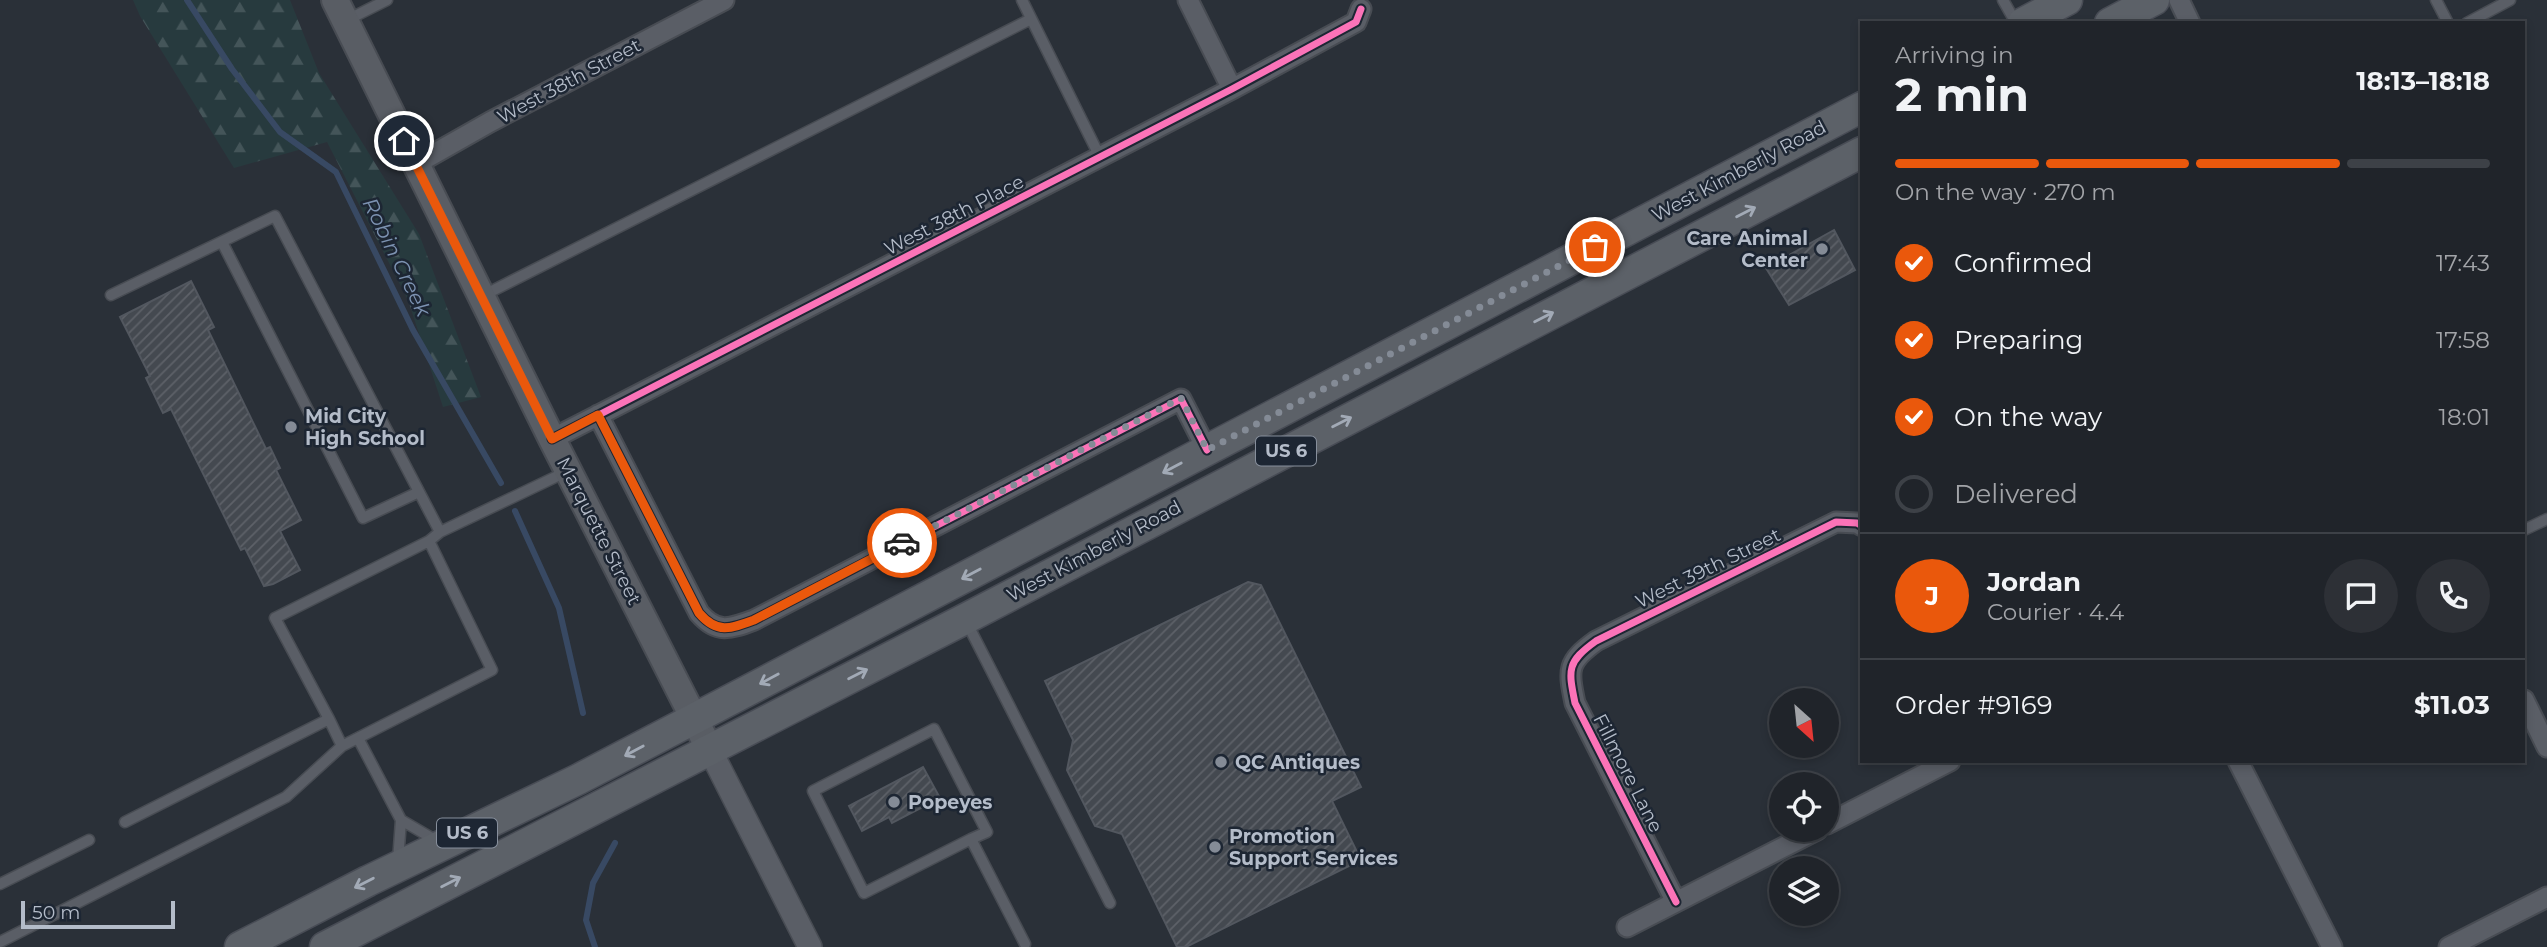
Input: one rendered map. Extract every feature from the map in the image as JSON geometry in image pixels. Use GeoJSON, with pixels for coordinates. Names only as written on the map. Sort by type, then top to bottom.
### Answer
{"type":"FeatureCollection","features":[{"type":"Feature","properties":{"kind":"main road"},"geometry":{"type":"LineString","coordinates":[[2027,21],[2067,0]]}},
{"type":"Feature","properties":{"kind":"main road"},"geometry":{"type":"LineString","coordinates":[[2114,21],[2154,0]]}},
{"type":"Feature","properties":{"kind":"main road","name":"Marquette Street"},"geometry":{"type":"LineString","coordinates":[[340,10],[552,439],[710,750]]}},
{"type":"Feature","properties":{"kind":"main road","name":"West Kimberly Road"},"geometry":{"type":"LineString","coordinates":[[240,947],[398,866],[579,779],[1860,108]]}},
{"type":"Feature","properties":{"kind":"main road","name":"West Kimberly Road"},"geometry":{"type":"LineString","coordinates":[[325,947],[965,619],[1860,153]]}},
{"type":"Feature","properties":{"kind":"street","name":"West 38th Street"},"geometry":{"type":"LineString","coordinates":[[416,164],[490,122],[724,0]]}},
{"type":"Feature","properties":{"kind":"street"},"geometry":{"type":"LineString","coordinates":[[1188,0],[1233,89]]}},
{"type":"Feature","properties":{"kind":"street"},"geometry":{"type":"LineString","coordinates":[[2179,0],[2189,21]]}},
{"type":"Feature","properties":{"kind":"street","name":"West 38th Place"},"geometry":{"type":"LineString","coordinates":[[552,439],[1233,89],[1356,22],[1359,4]]}},
{"type":"Feature","properties":{"kind":"street"},"geometry":{"type":"LineString","coordinates":[[598,415],[699,613],[708,623],[720,628],[734,628],[754,620],[1181,398],[1207,450]]}},
{"type":"Feature","properties":{"kind":"street","name":"West 39th Street"},"geometry":{"type":"LineString","coordinates":[[1576,655],[1596,641],[1836,522],[1860,524]]}},
{"type":"Feature","properties":{"kind":"street","name":"Fillmore Lane"},"geometry":{"type":"LineString","coordinates":[[1576,655],[1570,677],[1575,703],[1676,902]]}},
{"type":"Feature","properties":{"kind":"street"},"geometry":{"type":"LineString","coordinates":[[2525,702],[2547,747]]}},
{"type":"Feature","properties":{"kind":"street","name":"Marquette Street"},"geometry":{"type":"LineString","coordinates":[[710,750],[810,947]]}},
{"type":"Feature","properties":{"kind":"street"},"geometry":{"type":"LineString","coordinates":[[1839,818],[1946,763]]}},
{"type":"Feature","properties":{"kind":"street"},"geometry":{"type":"LineString","coordinates":[[2239,763],[2332,947]]}},
{"type":"Feature","properties":{"kind":"street"},"geometry":{"type":"LineString","coordinates":[[1627,927],[1794,842]]}},
{"type":"Feature","properties":{"kind":"street"},"geometry":{"type":"LineString","coordinates":[[2449,947],[2547,897]]}},
{"type":"Feature","properties":{"kind":"lane"},"geometry":{"type":"LineString","coordinates":[[340,10],[387,0]]}},
{"type":"Feature","properties":{"kind":"lane"},"geometry":{"type":"LineString","coordinates":[[1022,0],[1100,157]]}},
{"type":"Feature","properties":{"kind":"lane"},"geometry":{"type":"LineString","coordinates":[[2003,0],[2015,21]]}},
{"type":"Feature","properties":{"kind":"lane"},"geometry":{"type":"LineString","coordinates":[[2436,0],[2447,21]]}},
{"type":"Feature","properties":{"kind":"lane"},"geometry":{"type":"LineString","coordinates":[[2470,21],[2510,0]]}},
{"type":"Feature","properties":{"kind":"lane"},"geometry":{"type":"LineString","coordinates":[[481,296],[1031,19]]}},
{"type":"Feature","properties":{"kind":"lane"},"geometry":{"type":"LineString","coordinates":[[111,295],[275,216],[440,532]]}},
{"type":"Feature","properties":{"kind":"lane"},"geometry":{"type":"LineString","coordinates":[[222,242],[363,519],[419,492]]}},
{"type":"Feature","properties":{"kind":"lane"},"geometry":{"type":"LineString","coordinates":[[342,746],[275,618],[429,541],[440,532],[568,471]]}},
{"type":"Feature","properties":{"kind":"lane"},"geometry":{"type":"LineString","coordinates":[[2525,530],[2547,519]]}},
{"type":"Feature","properties":{"kind":"lane"},"geometry":{"type":"LineString","coordinates":[[0,942],[286,797],[342,746],[492,670],[429,541]]}},
{"type":"Feature","properties":{"kind":"lane"},"geometry":{"type":"LineString","coordinates":[[965,619],[1110,903]]}},
{"type":"Feature","properties":{"kind":"lane"},"geometry":{"type":"LineString","coordinates":[[125,822],[329,719]]}},
{"type":"Feature","properties":{"kind":"lane"},"geometry":{"type":"LineString","coordinates":[[934,729],[987,832],[971,839],[864,893],[813,791],[934,729]]}},
{"type":"Feature","properties":{"kind":"lane"},"geometry":{"type":"LineString","coordinates":[[358,738],[401,820],[398,866]]}},
{"type":"Feature","properties":{"kind":"lane"},"geometry":{"type":"LineString","coordinates":[[401,820],[444,844]]}},
{"type":"Feature","properties":{"kind":"lane"},"geometry":{"type":"LineString","coordinates":[[971,839],[1024,944]]}},
{"type":"Feature","properties":{"kind":"lane"},"geometry":{"type":"LineString","coordinates":[[0,884],[89,841]]}},
{"type":"Feature","properties":{"kind":"green space"},"geometry":{"type":"Polygon","coordinates":[[[133,0],[290,0],[319,73],[419,234],[481,397],[443,407],[408,300],[327,142],[234,168],[140,16],[133,0]]]}},
{"type":"Feature","properties":{"kind":"building","name":"Care Animal Center"},"geometry":{"type":"Polygon","coordinates":[[[1834,230],[1855,270],[1789,305],[1766,268],[1834,230]]]}},
{"type":"Feature","properties":{"kind":"building"},"geometry":{"type":"Polygon","coordinates":[[[191,281],[214,327],[208,330],[266,449],[270,447],[280,468],[276,470],[301,520],[280,531],[300,570],[273,584],[264,586],[245,548],[241,550],[171,409],[163,413],[146,378],[150,376],[120,317],[191,281]]]}},
{"type":"Feature","properties":{"kind":"building"},"geometry":{"type":"Polygon","coordinates":[[[1248,582],[1261,585],[1361,787],[1332,801],[1361,860],[1186,947],[1177,947],[1122,834],[1095,826],[1067,770],[1073,740],[1045,681],[1248,582]]]}},
{"type":"Feature","properties":{"kind":"building","name":"Popeyes"},"geometry":{"type":"Polygon","coordinates":[[[923,767],[940,798],[892,823],[889,817],[862,831],[849,806],[923,767]]]}},
{"type":"Feature","properties":{"kind":"waterway","name":"Robin Creek"},"geometry":{"type":"LineString","coordinates":[[187,0],[232,69],[280,132],[336,172],[413,330],[501,483]]}},
{"type":"Feature","properties":{"kind":"waterway","name":"Robin Creek"},"geometry":{"type":"LineString","coordinates":[[515,511],[559,608],[583,713]]}},
{"type":"Feature","properties":{"kind":"waterway","name":"Robin Creek"},"geometry":{"type":"LineString","coordinates":[[595,947],[586,920],[593,883],[615,843]]}},
{"type":"Feature","properties":{"kind":"cycle path"},"geometry":{"type":"LineString","coordinates":[[552,439],[1232,89],[1356,22],[1361,9]]}},
{"type":"Feature","properties":{"kind":"cycle path"},"geometry":{"type":"LineString","coordinates":[[598,415],[699,613],[712,624],[724,628],[754,620],[1181,399],[1207,450]]}},
{"type":"Feature","properties":{"kind":"cycle path"},"geometry":{"type":"LineString","coordinates":[[1676,902],[1575,703],[1571,682],[1572,667],[1580,655],[1596,641],[1836,522],[1860,525]]}},
{"type":"Feature","properties":{"kind":"way so far"},"geometry":{"type":"LineString","coordinates":[[902,543],[1181,398],[1207,450],[1595,247]]}},
{"type":"Feature","properties":{"kind":"place","name":"Care Animal Center"},"geometry":{"type":"Point","coordinates":[1822,249]}},
{"type":"Feature","properties":{"kind":"place","name":"Mid City High School"},"geometry":{"type":"Point","coordinates":[291,427]}},
{"type":"Feature","properties":{"kind":"place","name":"QC Antiques"},"geometry":{"type":"Point","coordinates":[1221,762]}},
{"type":"Feature","properties":{"kind":"place","name":"Popeyes"},"geometry":{"type":"Point","coordinates":[894,802]}},
{"type":"Feature","properties":{"kind":"place","name":"Promotion Support Services"},"geometry":{"type":"Point","coordinates":[1215,847]}},
{"type":"Feature","properties":{"kind":"route"},"geometry":{"type":"LineString","coordinates":[[404,141],[552,439],[598,415],[699,613],[708,623],[720,628],[734,628],[754,620],[902,543]]}}]}
